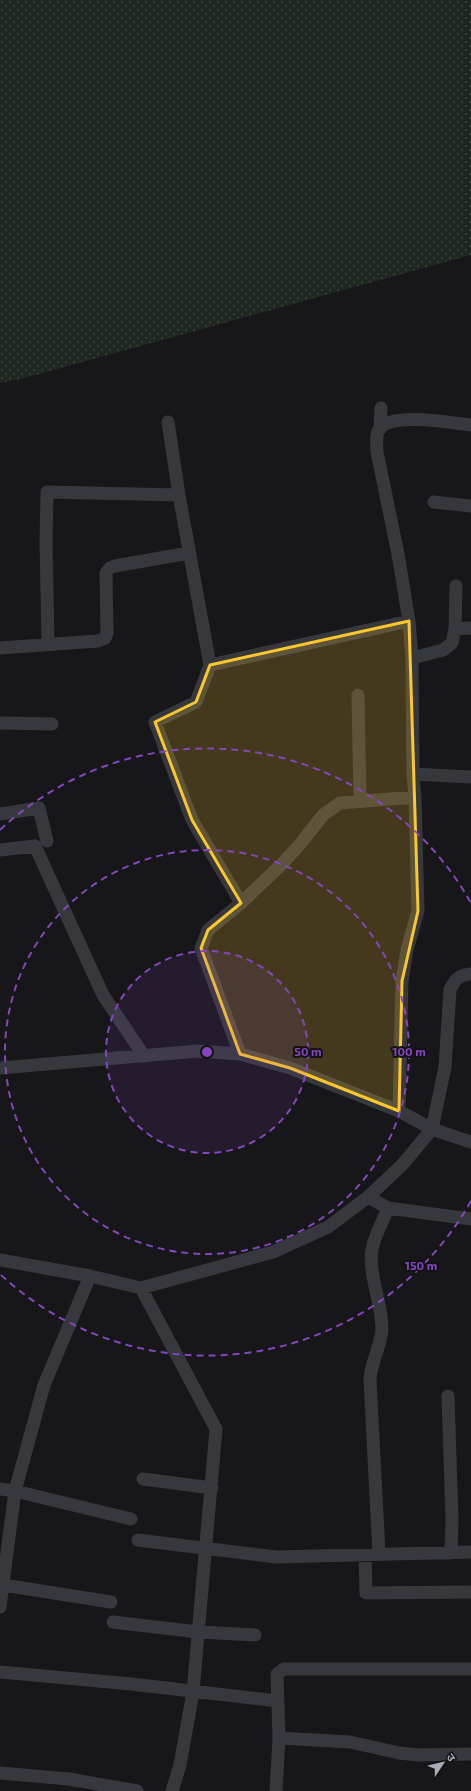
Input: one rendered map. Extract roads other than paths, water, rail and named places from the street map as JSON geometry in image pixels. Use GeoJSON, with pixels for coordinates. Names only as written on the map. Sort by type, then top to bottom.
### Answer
{"type":"FeatureCollection","features":[{"type":"Feature","properties":{"kind":"street"},"geometry":{"type":"LineString","coordinates":[[381,408],[380,429],[376,438],[377,452],[398,554],[409,621],[412,658],[412,774],[415,797],[418,910],[407,950],[402,981],[399,1111]]}},
{"type":"Feature","properties":{"kind":"street"},"geometry":{"type":"LineString","coordinates":[[380,429],[387,423],[404,419],[471,425]]}},
{"type":"Feature","properties":{"kind":"street"},"geometry":{"type":"LineString","coordinates":[[168,422],[189,553],[210,665],[196,702],[155,722],[192,820],[241,903]]}},
{"type":"Feature","properties":{"kind":"street"},"geometry":{"type":"LineString","coordinates":[[48,644],[46,541],[47,492],[179,495]]}},
{"type":"Feature","properties":{"kind":"street"},"geometry":{"type":"LineString","coordinates":[[434,502],[471,506]]}},
{"type":"Feature","properties":{"kind":"street"},"geometry":{"type":"LineString","coordinates":[[0,648],[98,642],[104,638],[107,633],[106,573],[110,568],[189,553]]}},
{"type":"Feature","properties":{"kind":"street"},"geometry":{"type":"LineString","coordinates":[[412,658],[443,650],[452,643],[455,629],[456,586]]}},
{"type":"Feature","properties":{"kind":"street"},"geometry":{"type":"LineString","coordinates":[[210,665],[409,621]]}},
{"type":"Feature","properties":{"kind":"street"},"geometry":{"type":"LineString","coordinates":[[455,629],[471,628]]}},
{"type":"Feature","properties":{"kind":"street"},"geometry":{"type":"LineString","coordinates":[[358,695],[360,800]]}},
{"type":"Feature","properties":{"kind":"street"},"geometry":{"type":"LineString","coordinates":[[0,723],[52,724]]}},
{"type":"Feature","properties":{"kind":"street"},"geometry":{"type":"LineString","coordinates":[[412,774],[471,776]]}},
{"type":"Feature","properties":{"kind":"street"},"geometry":{"type":"LineString","coordinates":[[240,1054],[201,948],[208,930],[241,903],[296,848],[323,815],[340,803],[360,800],[415,797]]}},
{"type":"Feature","properties":{"kind":"street"},"geometry":{"type":"LineString","coordinates":[[0,814],[39,808],[47,841]]}},
{"type":"Feature","properties":{"kind":"street"},"geometry":{"type":"LineString","coordinates":[[0,850],[35,846],[103,995],[144,1056]]}},
{"type":"Feature","properties":{"kind":"street"},"geometry":{"type":"LineString","coordinates":[[0,1260],[90,1276],[141,1288],[273,1252],[328,1227],[368,1197],[402,1165],[432,1129],[445,1068],[450,990],[454,980],[462,974],[471,974]]}},
{"type":"Feature","properties":{"kind":"street"},"geometry":{"type":"LineString","coordinates":[[0,1068],[198,1051],[240,1054],[290,1068],[399,1111],[432,1129],[471,1142]]}},
{"type":"Feature","properties":{"kind":"street"},"geometry":{"type":"LineString","coordinates":[[368,1197],[388,1208],[471,1219]]}},
{"type":"Feature","properties":{"kind":"street"},"geometry":{"type":"LineString","coordinates":[[379,1554],[370,1368],[380,1340],[382,1328],[372,1262],[372,1248],[388,1208]]}},
{"type":"Feature","properties":{"kind":"street"},"geometry":{"type":"LineString","coordinates":[[0,1608],[15,1491],[44,1385],[90,1276]]}},
{"type":"Feature","properties":{"kind":"street"},"geometry":{"type":"LineString","coordinates":[[141,1288],[216,1429],[193,1692],[180,1765],[172,1791]]}},
{"type":"Feature","properties":{"kind":"street"},"geometry":{"type":"LineString","coordinates":[[448,1396],[452,1519],[451,1553]]}},
{"type":"Feature","properties":{"kind":"street"},"geometry":{"type":"LineString","coordinates":[[143,1479],[212,1488]]}},
{"type":"Feature","properties":{"kind":"street"},"geometry":{"type":"LineString","coordinates":[[0,1490],[15,1491],[131,1519]]}},
{"type":"Feature","properties":{"kind":"street"},"geometry":{"type":"LineString","coordinates":[[138,1540],[276,1557],[365,1556],[379,1554],[471,1552]]}},
{"type":"Feature","properties":{"kind":"street"},"geometry":{"type":"LineString","coordinates":[[365,1556],[366,1593],[471,1592]]}},
{"type":"Feature","properties":{"kind":"street"},"geometry":{"type":"LineString","coordinates":[[3,1585],[111,1602]]}},
{"type":"Feature","properties":{"kind":"street"},"geometry":{"type":"LineString","coordinates":[[113,1622],[198,1632],[255,1635]]}},
{"type":"Feature","properties":{"kind":"street"},"geometry":{"type":"LineString","coordinates":[[276,1791],[279,1738],[277,1674],[284,1669],[471,1669]]}},
{"type":"Feature","properties":{"kind":"street"},"geometry":{"type":"LineString","coordinates":[[0,1672],[131,1684],[278,1701]]}},
{"type":"Feature","properties":{"kind":"street"},"geometry":{"type":"LineString","coordinates":[[279,1738],[350,1742],[399,1753],[419,1755],[471,1754]]}},
{"type":"Feature","properties":{"kind":"street"},"geometry":{"type":"LineString","coordinates":[[0,1773],[69,1779],[136,1791]]}}]}
